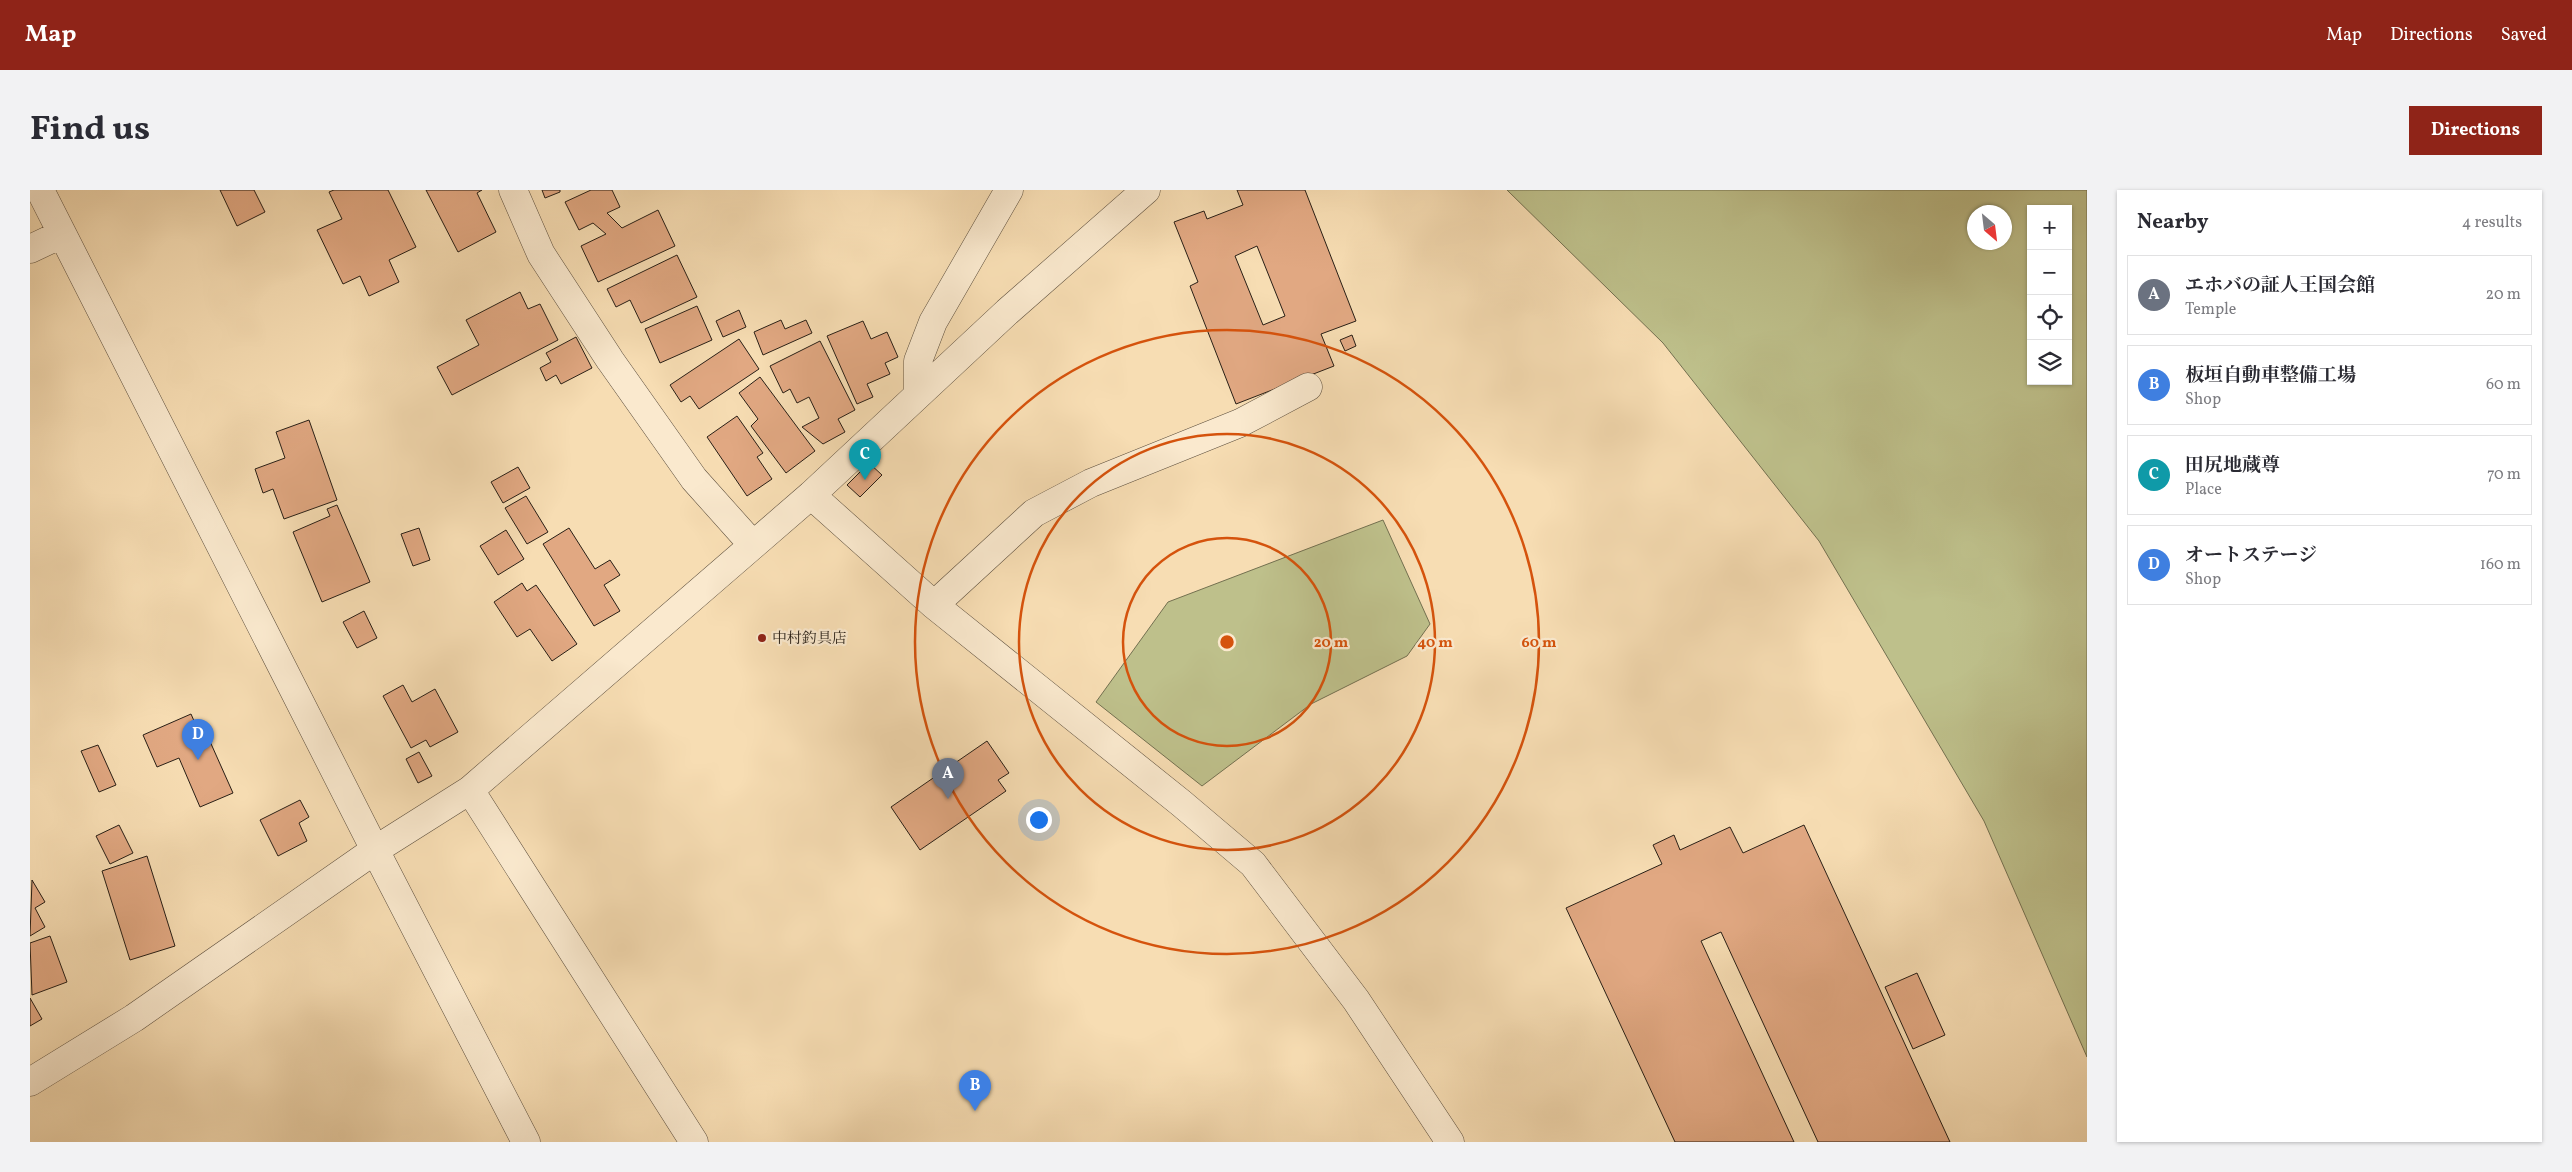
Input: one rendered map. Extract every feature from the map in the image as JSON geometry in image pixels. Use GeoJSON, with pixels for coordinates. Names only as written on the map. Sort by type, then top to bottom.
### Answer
{"type":"FeatureCollection","features":[{"type":"Feature","properties":{"kind":"street"},"geometry":{"type":"LineString","coordinates":[[40,190],[375,850],[526,1142]]}},
{"type":"Feature","properties":{"kind":"street"},"geometry":{"type":"LineString","coordinates":[[513,190],[542,254],[610,360],[694,479],[753,545]]}},
{"type":"Feature","properties":{"kind":"street"},"geometry":{"type":"LineString","coordinates":[[918,395],[918,361],[933,322],[1009,190]]}},
{"type":"Feature","properties":{"kind":"street"},"geometry":{"type":"LineString","coordinates":[[30,1082],[134,1018],[375,850],[470,790],[811,495],[1007,312],[1146,190]]}},
{"type":"Feature","properties":{"kind":"street"},"geometry":{"type":"LineString","coordinates":[[30,249],[62,234]]}},
{"type":"Feature","properties":{"kind":"street"},"geometry":{"type":"LineString","coordinates":[[934,605],[1034,513],[1091,483],[1240,422],[1308,387]]}},
{"type":"Feature","properties":{"kind":"street"},"geometry":{"type":"LineString","coordinates":[[811,495],[934,605],[1181,803],[1253,864],[1356,1000],[1450,1142]]}},
{"type":"Feature","properties":{"kind":"street"},"geometry":{"type":"LineString","coordinates":[[470,790],[694,1142]]}},
{"type":"Feature","properties":{"kind":"green space"},"geometry":{"type":"Polygon","coordinates":[[[1507,190],[2087,190],[2087,1057],[1984,821],[1819,541],[1663,343],[1507,190]]]}},
{"type":"Feature","properties":{"kind":"green space"},"geometry":{"type":"Polygon","coordinates":[[[1383,520],[1430,624],[1407,656],[1311,704],[1202,786],[1096,702],[1168,602],[1383,520]]]}},
{"type":"Feature","properties":{"kind":"building"},"geometry":{"type":"Polygon","coordinates":[[[220,190],[254,190],[265,212],[237,226],[220,190]]]}},
{"type":"Feature","properties":{"kind":"building"},"geometry":{"type":"Polygon","coordinates":[[[334,190],[388,190],[416,247],[389,260],[399,282],[369,296],[360,276],[343,284],[317,230],[342,219],[329,192],[334,190]]]}},
{"type":"Feature","properties":{"kind":"building"},"geometry":{"type":"Polygon","coordinates":[[[426,190],[482,190],[477,193],[496,232],[458,252],[426,190]]]}},
{"type":"Feature","properties":{"kind":"building"},"geometry":{"type":"Polygon","coordinates":[[[542,190],[560,190],[560,192],[545,198],[542,190]]]}},
{"type":"Feature","properties":{"kind":"building"},"geometry":{"type":"Polygon","coordinates":[[[591,190],[612,190],[620,207],[607,213],[622,228],[658,210],[675,246],[598,282],[581,246],[606,234],[593,223],[579,230],[565,202],[591,190]]]}},
{"type":"Feature","properties":{"kind":"building"},"geometry":{"type":"Polygon","coordinates":[[[1237,190],[1305,190],[1356,321],[1321,334],[1334,366],[1236,404],[1190,286],[1198,282],[1174,222],[1204,211],[1207,219],[1243,205],[1237,190]],[[1257,246],[1235,256],[1263,325],[1285,316],[1257,246]]]}},
{"type":"Feature","properties":{"kind":"building"},"geometry":{"type":"Polygon","coordinates":[[[677,255],[697,297],[641,323],[630,300],[616,307],[607,289],[677,255]]]}},
{"type":"Feature","properties":{"kind":"building"},"geometry":{"type":"Polygon","coordinates":[[[520,292],[528,309],[540,304],[558,340],[452,395],[437,367],[479,345],[466,320],[520,292]]]}},
{"type":"Feature","properties":{"kind":"building"},"geometry":{"type":"Polygon","coordinates":[[[697,306],[712,340],[660,363],[645,329],[697,306]]]}},
{"type":"Feature","properties":{"kind":"building"},"geometry":{"type":"Polygon","coordinates":[[[739,310],[746,327],[723,337],[716,321],[739,310]]]}},
{"type":"Feature","properties":{"kind":"building"},"geometry":{"type":"Polygon","coordinates":[[[781,320],[785,329],[806,320],[812,333],[763,355],[754,332],[781,320]]]}},
{"type":"Feature","properties":{"kind":"building"},"geometry":{"type":"Polygon","coordinates":[[[863,321],[871,339],[887,332],[898,357],[885,363],[890,374],[867,384],[873,397],[857,404],[827,336],[863,321]]]}},
{"type":"Feature","properties":{"kind":"building"},"geometry":{"type":"Polygon","coordinates":[[[1352,335],[1356,346],[1345,351],[1340,340],[1352,335]]]}},
{"type":"Feature","properties":{"kind":"building"},"geometry":{"type":"Polygon","coordinates":[[[576,337],[592,368],[561,384],[556,375],[546,381],[540,368],[551,362],[546,353],[576,337]]]}},
{"type":"Feature","properties":{"kind":"building"},"geometry":{"type":"Polygon","coordinates":[[[739,339],[759,369],[699,409],[690,396],[681,402],[670,385],[739,339]]]}},
{"type":"Feature","properties":{"kind":"building"},"geometry":{"type":"Polygon","coordinates":[[[820,341],[855,410],[838,419],[845,432],[823,444],[802,427],[819,418],[809,397],[797,403],[790,389],[783,393],[770,366],[820,341]]]}},
{"type":"Feature","properties":{"kind":"building"},"geometry":{"type":"Polygon","coordinates":[[[760,377],[815,451],[786,473],[751,426],[758,419],[739,393],[760,377]]]}},
{"type":"Feature","properties":{"kind":"building"},"geometry":{"type":"Polygon","coordinates":[[[737,416],[763,453],[757,457],[772,479],[747,496],[707,437],[737,416]]]}},
{"type":"Feature","properties":{"kind":"building"},"geometry":{"type":"Polygon","coordinates":[[[309,420],[337,500],[284,519],[273,489],[263,493],[255,469],[285,458],[276,432],[309,420]]]}},
{"type":"Feature","properties":{"kind":"building"},"geometry":{"type":"Polygon","coordinates":[[[869,463],[882,475],[860,497],[847,485],[869,463]]]}},
{"type":"Feature","properties":{"kind":"building"},"geometry":{"type":"Polygon","coordinates":[[[518,467],[530,488],[503,503],[491,482],[518,467]]]}},
{"type":"Feature","properties":{"kind":"building"},"geometry":{"type":"Polygon","coordinates":[[[526,496],[548,532],[527,544],[505,508],[526,496]]]}},
{"type":"Feature","properties":{"kind":"building"},"geometry":{"type":"Polygon","coordinates":[[[337,505],[370,582],[322,602],[293,532],[330,516],[327,509],[337,505]]]}},
{"type":"Feature","properties":{"kind":"building"},"geometry":{"type":"Polygon","coordinates":[[[419,528],[430,560],[413,566],[401,534],[419,528]]]}},
{"type":"Feature","properties":{"kind":"building"},"geometry":{"type":"Polygon","coordinates":[[[569,528],[595,569],[610,560],[620,575],[604,585],[620,611],[594,626],[543,544],[569,528]]]}},
{"type":"Feature","properties":{"kind":"building"},"geometry":{"type":"Polygon","coordinates":[[[506,530],[524,559],[498,575],[480,546],[506,530]]]}},
{"type":"Feature","properties":{"kind":"building"},"geometry":{"type":"Polygon","coordinates":[[[522,583],[527,591],[536,585],[577,644],[552,661],[530,629],[517,637],[494,602],[522,583]]]}},
{"type":"Feature","properties":{"kind":"building"},"geometry":{"type":"Polygon","coordinates":[[[364,611],[377,638],[357,648],[343,622],[364,611]]]}},
{"type":"Feature","properties":{"kind":"building"},"geometry":{"type":"Polygon","coordinates":[[[403,685],[412,702],[435,689],[458,732],[430,747],[426,740],[411,748],[383,696],[403,685]]]}},
{"type":"Feature","properties":{"kind":"building"},"geometry":{"type":"Polygon","coordinates":[[[191,714],[198,730],[204,728],[233,793],[200,807],[179,758],[157,767],[143,735],[191,714]]]}},
{"type":"Feature","properties":{"kind":"building"},"geometry":{"type":"Polygon","coordinates":[[[987,741],[1009,773],[998,780],[1006,791],[920,850],[891,807],[987,741]]]}},
{"type":"Feature","properties":{"kind":"building"},"geometry":{"type":"Polygon","coordinates":[[[98,745],[116,785],[99,792],[81,751],[98,745]]]}},
{"type":"Feature","properties":{"kind":"building"},"geometry":{"type":"Polygon","coordinates":[[[419,752],[432,776],[418,783],[406,759],[419,752]]]}},
{"type":"Feature","properties":{"kind":"building"},"geometry":{"type":"Polygon","coordinates":[[[300,800],[309,817],[299,823],[307,841],[278,856],[260,820],[300,800]]]}},
{"type":"Feature","properties":{"kind":"building"},"geometry":{"type":"Polygon","coordinates":[[[119,825],[133,853],[110,864],[96,836],[119,825]]]}},
{"type":"Feature","properties":{"kind":"building"},"geometry":{"type":"Polygon","coordinates":[[[1804,825],[1950,1142],[1818,1142],[1721,932],[1701,941],[1794,1142],[1675,1142],[1566,908],[1662,864],[1653,845],[1674,835],[1680,850],[1730,827],[1743,853],[1804,825]]]}},
{"type":"Feature","properties":{"kind":"building"},"geometry":{"type":"Polygon","coordinates":[[[147,856],[175,946],[130,960],[102,871],[147,856]]]}},
{"type":"Feature","properties":{"kind":"building"},"geometry":{"type":"Polygon","coordinates":[[[32,880],[45,902],[35,908],[45,927],[30,936],[32,880]]]}},
{"type":"Feature","properties":{"kind":"building"},"geometry":{"type":"Polygon","coordinates":[[[50,936],[67,982],[32,995],[30,943],[50,936]]]}},
{"type":"Feature","properties":{"kind":"building"},"geometry":{"type":"Polygon","coordinates":[[[1917,973],[1945,1035],[1913,1049],[1885,987],[1917,973]]]}},
{"type":"Feature","properties":{"kind":"building"},"geometry":{"type":"Polygon","coordinates":[[[30,998],[42,1019],[30,1026],[30,998]]]}},
{"type":"Feature","properties":{"kind":"place","name":"田尻地蔵尊"},"geometry":{"type":"Point","coordinates":[865,480]}},
{"type":"Feature","properties":{"kind":"place","name":"中村釣具店"},"geometry":{"type":"Point","coordinates":[762,638]}},
{"type":"Feature","properties":{"kind":"place","name":"オートステージ"},"geometry":{"type":"Point","coordinates":[198,760]}},
{"type":"Feature","properties":{"kind":"place","name":"エホバの証人王国会館"},"geometry":{"type":"Point","coordinates":[948,799]}},
{"type":"Feature","properties":{"kind":"place","name":"板垣自動車整備工場"},"geometry":{"type":"Point","coordinates":[975,1111]}}]}
